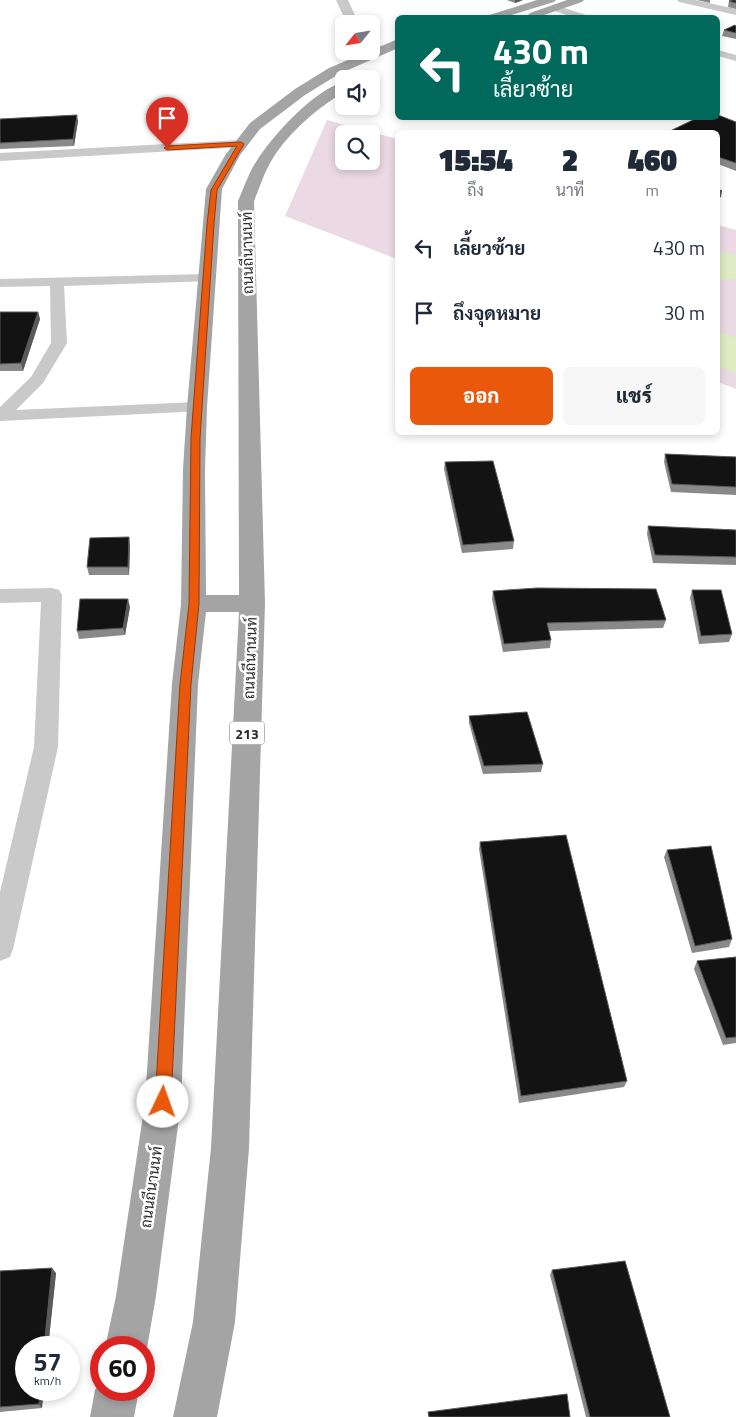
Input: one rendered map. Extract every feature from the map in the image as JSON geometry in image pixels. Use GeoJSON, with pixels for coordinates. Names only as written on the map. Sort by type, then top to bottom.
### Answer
{"type":"FeatureCollection","features":[{"type":"Feature","properties":{"kind":"main road"},"geometry":{"type":"LineString","coordinates":[[496,15],[578,0]]}},
{"type":"Feature","properties":{"kind":"main road"},"geometry":{"type":"LineString","coordinates":[[530,15],[550,6]]}},
{"type":"Feature","properties":{"kind":"main road"},"geometry":{"type":"LineString","coordinates":[[510,11],[521,15]]}},
{"type":"Feature","properties":{"kind":"main road","name":"ถนนถีนานนท์"},"geometry":{"type":"LineString","coordinates":[[128,1336],[136,1296],[163,1102],[186,684],[194,604],[194,469],[197,407],[214,190],[241,144],[255,126],[300,92],[334,71],[382,47]]}},
{"type":"Feature","properties":{"kind":"main road","name":"ถนนถีนานนท์"},"geometry":{"type":"LineString","coordinates":[[195,1417],[214,1322],[230,1148],[252,603],[246,201],[265,159],[291,127],[324,97],[335,91]]}},
{"type":"Feature","properties":{"kind":"main road"},"geometry":{"type":"LineString","coordinates":[[194,604],[252,603]]}},
{"type":"Feature","properties":{"kind":"main road"},"geometry":{"type":"LineString","coordinates":[[112,1417],[115,1401]]}},
{"type":"Feature","properties":{"kind":"street"},"geometry":{"type":"LineString","coordinates":[[342,0],[349,15]]}},
{"type":"Feature","properties":{"kind":"street"},"geometry":{"type":"LineString","coordinates":[[682,0],[736,12]]}},
{"type":"Feature","properties":{"kind":"street"},"geometry":{"type":"LineString","coordinates":[[550,6],[561,15]]}},
{"type":"Feature","properties":{"kind":"street"},"geometry":{"type":"LineString","coordinates":[[550,6],[577,15]]}},
{"type":"Feature","properties":{"kind":"street"},"geometry":{"type":"LineString","coordinates":[[720,54],[736,58]]}},
{"type":"Feature","properties":{"kind":"street"},"geometry":{"type":"LineString","coordinates":[[0,157],[241,144]]}},
{"type":"Feature","properties":{"kind":"street"},"geometry":{"type":"LineString","coordinates":[[0,283],[206,278]]}},
{"type":"Feature","properties":{"kind":"street"},"geometry":{"type":"LineString","coordinates":[[0,416],[37,380],[59,343],[57,281]]}},
{"type":"Feature","properties":{"kind":"street"},"geometry":{"type":"LineString","coordinates":[[0,416],[197,407]]}},
{"type":"Feature","properties":{"kind":"street"},"geometry":{"type":"LineString","coordinates":[[0,596],[52,595],[46,747],[0,949]]}},
{"type":"Feature","properties":{"kind":"shaded area"},"geometry":{"type":"Polygon","coordinates":[[[327,120],[345,125],[335,125],[335,170],[380,170],[380,134],[395,138],[395,258],[285,216],[327,120]]]}},
{"type":"Feature","properties":{"kind":"shaded area"},"geometry":{"type":"Polygon","coordinates":[[[720,226],[736,230],[736,389],[720,383],[720,226]]]}},
{"type":"Feature","properties":{"kind":"shaded area"},"geometry":{"type":"Polygon","coordinates":[[[724,252],[736,255],[736,279],[720,280],[720,255],[724,252]]]}},
{"type":"Feature","properties":{"kind":"shaded area"},"geometry":{"type":"Polygon","coordinates":[[[720,332],[736,338],[736,373],[720,367],[720,332]]]}},
{"type":"Feature","properties":{"kind":"building"},"geometry":{"type":"Polygon","coordinates":[[[735,25],[736,33],[724,30],[735,25]]]}},
{"type":"Feature","properties":{"kind":"building"},"geometry":{"type":"Polygon","coordinates":[[[77,115],[73,139],[0,143],[0,119],[77,115]]]}},
{"type":"Feature","properties":{"kind":"building"},"geometry":{"type":"Polygon","coordinates":[[[720,116],[736,122],[736,163],[720,158],[720,130],[672,130],[693,120],[720,120],[720,116]]]}},
{"type":"Feature","properties":{"kind":"building"},"geometry":{"type":"Polygon","coordinates":[[[0,312],[38,312],[21,363],[0,364],[0,312]]]}},
{"type":"Feature","properties":{"kind":"building"},"geometry":{"type":"Polygon","coordinates":[[[665,454],[736,457],[736,487],[672,484],[665,454]]]}},
{"type":"Feature","properties":{"kind":"building"},"geometry":{"type":"Polygon","coordinates":[[[493,461],[514,541],[463,545],[445,462],[493,461]]]}},
{"type":"Feature","properties":{"kind":"building"},"geometry":{"type":"Polygon","coordinates":[[[648,526],[736,530],[736,557],[655,555],[648,526]]]}},
{"type":"Feature","properties":{"kind":"building"},"geometry":{"type":"Polygon","coordinates":[[[129,537],[128,567],[87,567],[90,538],[129,537]]]}},
{"type":"Feature","properties":{"kind":"building"},"geometry":{"type":"Polygon","coordinates":[[[537,588],[656,589],[666,620],[547,623],[551,640],[504,644],[493,591],[537,588]]]}},
{"type":"Feature","properties":{"kind":"building"},"geometry":{"type":"Polygon","coordinates":[[[692,590],[721,590],[732,634],[701,636],[692,590]]]}},
{"type":"Feature","properties":{"kind":"building"},"geometry":{"type":"Polygon","coordinates":[[[80,599],[128,599],[123,628],[77,631],[80,599]]]}},
{"type":"Feature","properties":{"kind":"building"},"geometry":{"type":"Polygon","coordinates":[[[527,712],[543,764],[484,766],[469,716],[527,712]]]}},
{"type":"Feature","properties":{"kind":"building"},"geometry":{"type":"Polygon","coordinates":[[[566,835],[627,1081],[521,1096],[480,842],[566,835]]]}},
{"type":"Feature","properties":{"kind":"building"},"geometry":{"type":"Polygon","coordinates":[[[711,846],[732,939],[695,946],[667,850],[711,846]]]}},
{"type":"Feature","properties":{"kind":"building"},"geometry":{"type":"Polygon","coordinates":[[[736,957],[736,1037],[726,1038],[697,961],[736,957]]]}},
{"type":"Feature","properties":{"kind":"building"},"geometry":{"type":"Polygon","coordinates":[[[625,1261],[670,1417],[590,1417],[552,1270],[625,1261]]]}},
{"type":"Feature","properties":{"kind":"building"},"geometry":{"type":"Polygon","coordinates":[[[52,1268],[45,1336],[15,1336],[15,1401],[39,1401],[39,1404],[0,1407],[0,1271],[52,1268]]]}},
{"type":"Feature","properties":{"kind":"building"},"geometry":{"type":"Polygon","coordinates":[[[567,1394],[570,1417],[429,1417],[428,1412],[567,1394]]]}},
{"type":"Feature","properties":{"kind":"route"},"geometry":{"type":"LineString","coordinates":[[163,1102],[186,684],[194,604],[194,469],[197,407],[211,224],[214,190],[241,144],[167,148]]}}]}
